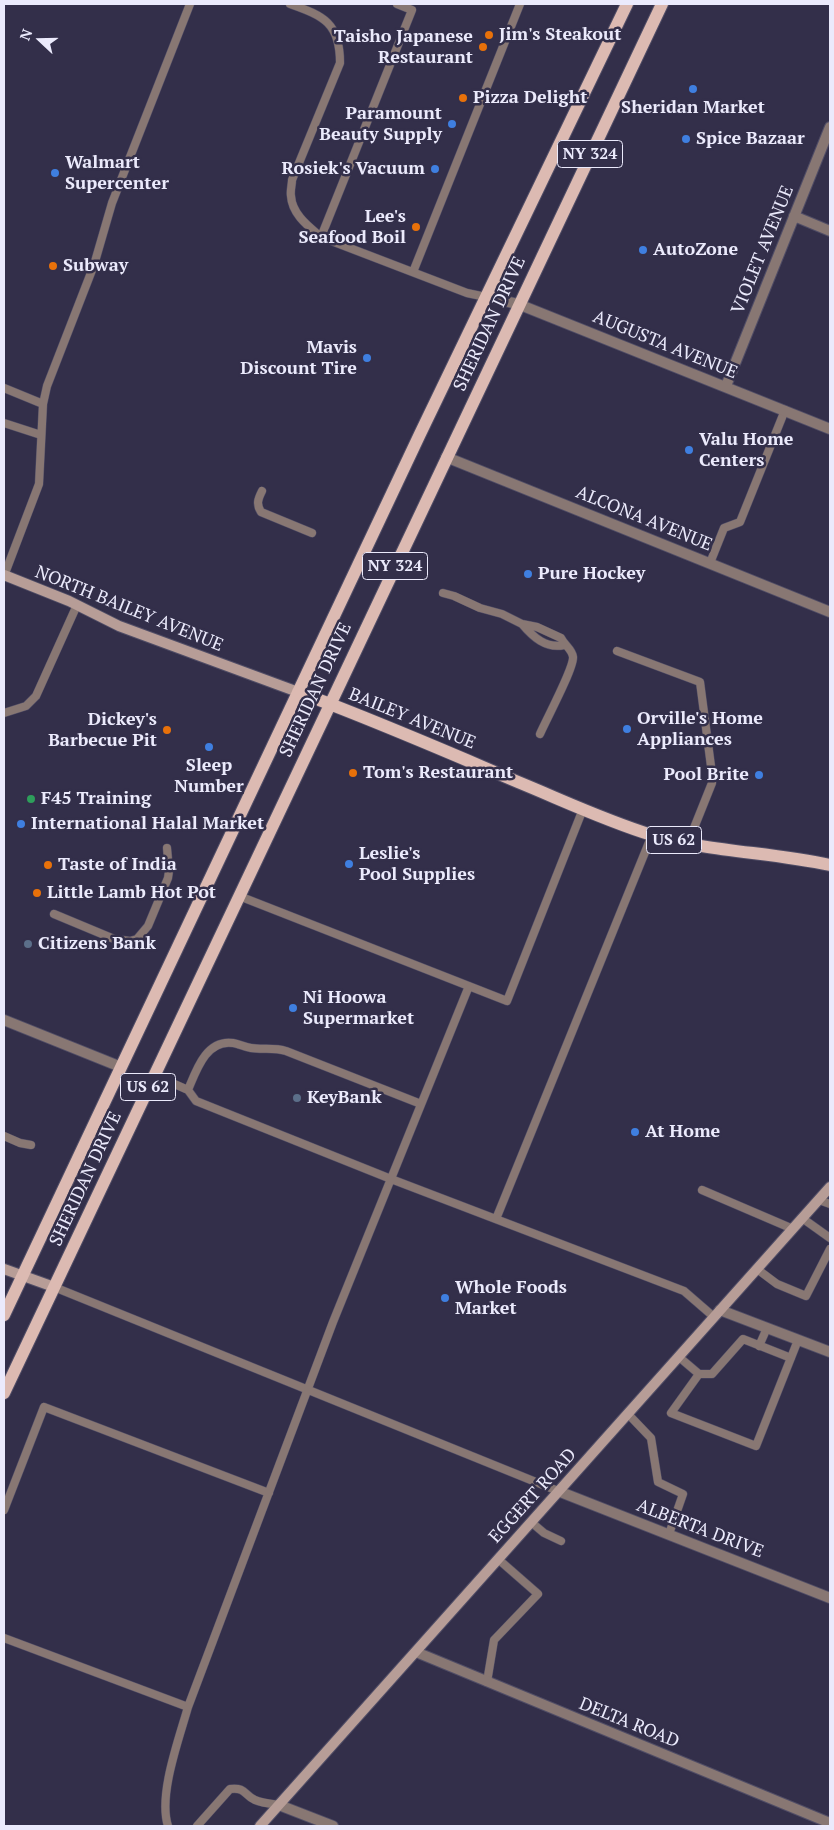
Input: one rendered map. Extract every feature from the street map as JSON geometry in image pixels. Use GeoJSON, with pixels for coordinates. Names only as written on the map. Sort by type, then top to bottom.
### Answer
{"type":"FeatureCollection","features":[{"type":"Feature","properties":{"kind":"main road","name":"SHERIDAN DRIVE"},"geometry":{"type":"LineString","coordinates":[[4,1315],[298,692],[627,4]]}},
{"type":"Feature","properties":{"kind":"main road","name":"SHERIDAN DRIVE"},"geometry":{"type":"LineString","coordinates":[[4,1393],[518,304],[662,4]]}},
{"type":"Feature","properties":{"kind":"main road","name":"BAILEY AVENUE"},"geometry":{"type":"LineString","coordinates":[[298,692],[583,809],[652,835],[713,848],[788,856],[830,864]]}},
{"type":"Feature","properties":{"kind":"street","name":"VIOLET AVENUE"},"geometry":{"type":"LineString","coordinates":[[726,386],[830,127]]}},
{"type":"Feature","properties":{"kind":"street"},"geometry":{"type":"LineString","coordinates":[[794,216],[830,231]]}},
{"type":"Feature","properties":{"kind":"street","name":"AUGUSTA AVENUE"},"geometry":{"type":"LineString","coordinates":[[486,297],[518,304],[830,429]]}},
{"type":"Feature","properties":{"kind":"street","name":"ALCONA AVENUE"},"geometry":{"type":"LineString","coordinates":[[446,457],[830,612]]}},
{"type":"Feature","properties":{"kind":"street","name":"NORTH BAILEY AVENUE"},"geometry":{"type":"LineString","coordinates":[[4,575],[78,606],[119,626],[298,692]]}},
{"type":"Feature","properties":{"kind":"street"},"geometry":{"type":"LineString","coordinates":[[4,1020],[121,1067]]}},
{"type":"Feature","properties":{"kind":"street","name":"EGGERT ROAD"},"geometry":{"type":"LineString","coordinates":[[260,1826],[830,1187]]}},
{"type":"Feature","properties":{"kind":"street"},"geometry":{"type":"LineString","coordinates":[[4,1269],[54,1287]]}},
{"type":"Feature","properties":{"kind":"street"},"geometry":{"type":"LineString","coordinates":[[717,1314],[767,1328],[830,1352]]}},
{"type":"Feature","properties":{"kind":"street","name":"ALBERTA DRIVE"},"geometry":{"type":"LineString","coordinates":[[558,1491],[830,1598]]}},
{"type":"Feature","properties":{"kind":"street","name":"DELTA ROAD"},"geometry":{"type":"LineString","coordinates":[[416,1652],[830,1823]]}},
{"type":"Feature","properties":{"kind":"street"},"geometry":{"type":"LineString","coordinates":[[280,1805],[333,1826]]}},
{"type":"Feature","properties":{"kind":"lane"},"geometry":{"type":"LineString","coordinates":[[4,575],[39,484],[43,404],[47,386],[94,264],[112,203],[190,4]]}},
{"type":"Feature","properties":{"kind":"lane"},"geometry":{"type":"LineString","coordinates":[[290,4],[317,14],[330,25],[338,40],[340,63],[292,180],[291,196],[296,212],[306,225],[321,237],[467,293],[486,297]]}},
{"type":"Feature","properties":{"kind":"lane"},"geometry":{"type":"LineString","coordinates":[[321,237],[412,10],[397,4]]}},
{"type":"Feature","properties":{"kind":"lane"},"geometry":{"type":"LineString","coordinates":[[413,272],[520,4]]}},
{"type":"Feature","properties":{"kind":"lane"},"geometry":{"type":"LineString","coordinates":[[4,388],[43,404]]}},
{"type":"Feature","properties":{"kind":"lane"},"geometry":{"type":"LineString","coordinates":[[710,563],[724,528],[740,522],[785,410]]}},
{"type":"Feature","properties":{"kind":"lane"},"geometry":{"type":"LineString","coordinates":[[4,423],[41,435]]}},
{"type":"Feature","properties":{"kind":"lane"},"geometry":{"type":"LineString","coordinates":[[262,491],[258,501],[258,507],[261,512],[312,533]]}},
{"type":"Feature","properties":{"kind":"lane"},"geometry":{"type":"LineString","coordinates":[[443,593],[480,608],[502,614],[522,624],[537,627],[561,638],[564,645],[570,649],[573,655],[573,662],[540,734]]}},
{"type":"Feature","properties":{"kind":"lane"},"geometry":{"type":"LineString","coordinates":[[4,713],[26,706],[36,696],[78,606]]}},
{"type":"Feature","properties":{"kind":"lane"},"geometry":{"type":"LineString","coordinates":[[618,651],[700,682],[712,783],[688,843]]}},
{"type":"Feature","properties":{"kind":"lane"},"geometry":{"type":"LineString","coordinates":[[238,896],[507,1001],[583,809]]}},
{"type":"Feature","properties":{"kind":"lane"},"geometry":{"type":"LineString","coordinates":[[496,1219],[652,835]]}},
{"type":"Feature","properties":{"kind":"lane"},"geometry":{"type":"LineString","coordinates":[[54,914],[114,938],[130,941],[137,939],[148,926],[168,878],[167,848]]}},
{"type":"Feature","properties":{"kind":"lane"},"geometry":{"type":"LineString","coordinates":[[168,1826],[166,1793],[175,1752],[188,1708],[307,1390],[469,986]]}},
{"type":"Feature","properties":{"kind":"lane"},"geometry":{"type":"LineString","coordinates":[[188,1090],[201,1060],[208,1052],[224,1043],[233,1043],[254,1049],[274,1048],[286,1051],[421,1104]]}},
{"type":"Feature","properties":{"kind":"lane"},"geometry":{"type":"LineString","coordinates":[[154,1075],[188,1090],[196,1101],[391,1179],[684,1291],[717,1314]]}},
{"type":"Feature","properties":{"kind":"lane"},"geometry":{"type":"LineString","coordinates":[[4,1136],[31,1145]]}},
{"type":"Feature","properties":{"kind":"lane"},"geometry":{"type":"LineString","coordinates":[[702,1190],[793,1229]]}},
{"type":"Feature","properties":{"kind":"lane"},"geometry":{"type":"LineString","coordinates":[[819,1200],[830,1204]]}},
{"type":"Feature","properties":{"kind":"lane"},"geometry":{"type":"LineString","coordinates":[[802,1218],[830,1238]]}},
{"type":"Feature","properties":{"kind":"lane"},"geometry":{"type":"LineString","coordinates":[[757,1269],[777,1284],[806,1296],[830,1249]]}},
{"type":"Feature","properties":{"kind":"lane"},"geometry":{"type":"LineString","coordinates":[[54,1287],[558,1491]]}},
{"type":"Feature","properties":{"kind":"lane"},"geometry":{"type":"LineString","coordinates":[[759,1346],[767,1328]]}},
{"type":"Feature","properties":{"kind":"lane"},"geometry":{"type":"LineString","coordinates":[[679,1357],[700,1374],[712,1374],[743,1339],[791,1358]]}},
{"type":"Feature","properties":{"kind":"lane"},"geometry":{"type":"LineString","coordinates":[[700,1374],[670,1413],[756,1446],[798,1340]]}},
{"type":"Feature","properties":{"kind":"lane"},"geometry":{"type":"LineString","coordinates":[[4,1510],[44,1407],[269,1493]]}},
{"type":"Feature","properties":{"kind":"lane"},"geometry":{"type":"LineString","coordinates":[[628,1414],[651,1438],[658,1482],[683,1494],[669,1534]]}},
{"type":"Feature","properties":{"kind":"lane"},"geometry":{"type":"LineString","coordinates":[[531,1522],[544,1533],[561,1541]]}},
{"type":"Feature","properties":{"kind":"lane"},"geometry":{"type":"LineString","coordinates":[[487,1682],[494,1640],[538,1594],[498,1560]]}},
{"type":"Feature","properties":{"kind":"lane"},"geometry":{"type":"LineString","coordinates":[[4,1638],[188,1708]]}},
{"type":"Feature","properties":{"kind":"lane"},"geometry":{"type":"LineString","coordinates":[[197,1826],[230,1789],[238,1788],[246,1792],[254,1800],[280,1805]]}},
{"type":"Feature","properties":{"kind":"place","name":"Jim's Steakout"},"geometry":{"type":"Point","coordinates":[489,35]}},
{"type":"Feature","properties":{"kind":"place","name":"Taisho Japanese Restaurant"},"geometry":{"type":"Point","coordinates":[483,47]}},
{"type":"Feature","properties":{"kind":"place","name":"Sheridan Market"},"geometry":{"type":"Point","coordinates":[693,89]}},
{"type":"Feature","properties":{"kind":"place","name":"Pizza Delight"},"geometry":{"type":"Point","coordinates":[463,98]}},
{"type":"Feature","properties":{"kind":"place","name":"Paramount Beauty Supply"},"geometry":{"type":"Point","coordinates":[452,124]}},
{"type":"Feature","properties":{"kind":"place","name":"Spice Bazaar"},"geometry":{"type":"Point","coordinates":[686,139]}},
{"type":"Feature","properties":{"kind":"place","name":"Rosiek's Vacuum"},"geometry":{"type":"Point","coordinates":[435,169]}},
{"type":"Feature","properties":{"kind":"place","name":"Walmart Supercenter"},"geometry":{"type":"Point","coordinates":[55,173]}},
{"type":"Feature","properties":{"kind":"place","name":"Lee's Seafood Boil"},"geometry":{"type":"Point","coordinates":[416,227]}},
{"type":"Feature","properties":{"kind":"place","name":"AutoZone"},"geometry":{"type":"Point","coordinates":[643,250]}},
{"type":"Feature","properties":{"kind":"place","name":"Subway"},"geometry":{"type":"Point","coordinates":[53,266]}},
{"type":"Feature","properties":{"kind":"place","name":"Mavis Discount Tire"},"geometry":{"type":"Point","coordinates":[367,358]}},
{"type":"Feature","properties":{"kind":"place","name":"Valu Home Centers"},"geometry":{"type":"Point","coordinates":[689,450]}},
{"type":"Feature","properties":{"kind":"place","name":"Pure Hockey"},"geometry":{"type":"Point","coordinates":[528,574]}},
{"type":"Feature","properties":{"kind":"place","name":"Orville's Home Appliances"},"geometry":{"type":"Point","coordinates":[627,729]}},
{"type":"Feature","properties":{"kind":"place","name":"Dickey's Barbecue Pit"},"geometry":{"type":"Point","coordinates":[167,730]}},
{"type":"Feature","properties":{"kind":"place","name":"Sleep Number"},"geometry":{"type":"Point","coordinates":[209,747]}},
{"type":"Feature","properties":{"kind":"place","name":"Tom's Restaurant"},"geometry":{"type":"Point","coordinates":[353,773]}},
{"type":"Feature","properties":{"kind":"place","name":"Pool Brite"},"geometry":{"type":"Point","coordinates":[759,775]}},
{"type":"Feature","properties":{"kind":"place","name":"F45 Training"},"geometry":{"type":"Point","coordinates":[31,799]}},
{"type":"Feature","properties":{"kind":"place","name":"International Halal Market"},"geometry":{"type":"Point","coordinates":[21,824]}},
{"type":"Feature","properties":{"kind":"place","name":"Leslie's Pool Supplies"},"geometry":{"type":"Point","coordinates":[349,864]}},
{"type":"Feature","properties":{"kind":"place","name":"Taste of India"},"geometry":{"type":"Point","coordinates":[48,865]}},
{"type":"Feature","properties":{"kind":"place","name":"Little Lamb Hot Pot"},"geometry":{"type":"Point","coordinates":[37,893]}},
{"type":"Feature","properties":{"kind":"place","name":"Citizens Bank"},"geometry":{"type":"Point","coordinates":[28,944]}},
{"type":"Feature","properties":{"kind":"place","name":"Ni Hoowa Supermarket"},"geometry":{"type":"Point","coordinates":[293,1008]}},
{"type":"Feature","properties":{"kind":"place","name":"KeyBank"},"geometry":{"type":"Point","coordinates":[297,1098]}},
{"type":"Feature","properties":{"kind":"place","name":"At Home"},"geometry":{"type":"Point","coordinates":[635,1132]}},
{"type":"Feature","properties":{"kind":"place","name":"Whole Foods Market"},"geometry":{"type":"Point","coordinates":[445,1298]}}]}
